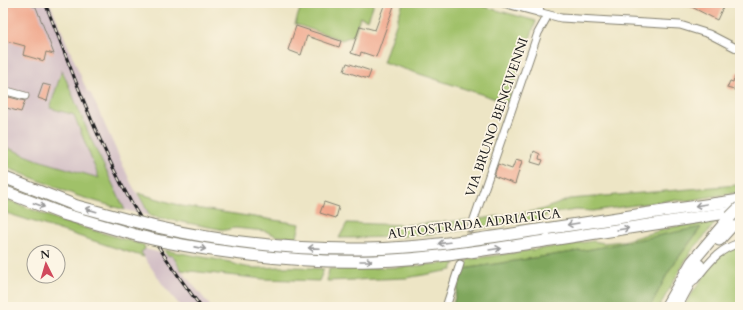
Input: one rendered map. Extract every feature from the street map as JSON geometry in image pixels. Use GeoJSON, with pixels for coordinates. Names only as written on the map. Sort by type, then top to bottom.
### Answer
{"type":"FeatureCollection","features":[{"type":"Feature","properties":{"kind":"highway","name":"AUTOSTRADA ADRIATICA"},"geometry":{"type":"LineString","coordinates":[[3,177],[76,206],[186,234],[269,245],[318,248],[392,248],[457,242],[740,200]]}},
{"type":"Feature","properties":{"kind":"highway","name":"AUTOSTRADA ADRIATICA"},"geometry":{"type":"LineString","coordinates":[[3,191],[63,214],[161,241],[230,254],[285,259],[346,261],[398,260],[459,254],[740,211]]}},
{"type":"Feature","properties":{"kind":"highway"},"geometry":{"type":"LineString","coordinates":[[677,305],[700,264],[735,217],[740,207]]}},
{"type":"Feature","properties":{"kind":"highway"},"geometry":{"type":"LineString","coordinates":[[666,307],[692,262],[735,217]]}},
{"type":"Feature","properties":{"kind":"street"},"geometry":{"type":"LineString","coordinates":[[503,3],[539,13],[573,20],[680,25],[709,34],[740,50]]}},
{"type":"Feature","properties":{"kind":"street"},"geometry":{"type":"LineString","coordinates":[[539,13],[540,3]]}},
{"type":"Feature","properties":{"kind":"street","name":"VIA BRUNO BENCIVENNI"},"geometry":{"type":"LineString","coordinates":[[471,228],[538,32],[548,15]]}},
{"type":"Feature","properties":{"kind":"street"},"geometry":{"type":"LineString","coordinates":[[3,90],[25,96]]}},
{"type":"Feature","properties":{"kind":"street"},"geometry":{"type":"LineString","coordinates":[[677,305],[718,253],[726,248],[740,243]]}},
{"type":"Feature","properties":{"kind":"street"},"geometry":{"type":"LineString","coordinates":[[446,307],[460,264]]}},
{"type":"Feature","properties":{"kind":"shaded area"},"geometry":{"type":"Polygon","coordinates":[[[3,3],[50,3],[87,91],[91,94],[131,183],[150,216],[125,210],[91,139],[62,71],[50,108],[74,115],[99,178],[38,160],[3,146],[3,3]]]}},
{"type":"Feature","properties":{"kind":"shaded area"},"geometry":{"type":"Polygon","coordinates":[[[145,249],[173,256],[181,270],[211,307],[181,307],[163,285],[144,257],[141,252],[145,249]]]}},
{"type":"Feature","properties":{"kind":"green space"},"geometry":{"type":"Polygon","coordinates":[[[302,3],[374,3],[368,20],[360,17],[354,35],[342,40],[295,24],[302,3]]]}},
{"type":"Feature","properties":{"kind":"green space"},"geometry":{"type":"Polygon","coordinates":[[[403,3],[471,3],[536,21],[508,103],[383,62],[403,3]]]}},
{"type":"Feature","properties":{"kind":"green space"},"geometry":{"type":"Polygon","coordinates":[[[62,70],[91,139],[125,210],[78,196],[3,166],[3,146],[38,160],[99,178],[74,115],[50,108],[62,70]]]}},
{"type":"Feature","properties":{"kind":"green space"},"geometry":{"type":"Polygon","coordinates":[[[740,182],[740,192],[685,201],[672,200],[592,211],[576,210],[549,214],[536,220],[476,229],[480,219],[541,210],[570,199],[737,185],[740,182]]]}},
{"type":"Feature","properties":{"kind":"green space"},"geometry":{"type":"Polygon","coordinates":[[[138,193],[182,206],[300,224],[297,237],[277,236],[265,231],[235,228],[225,230],[150,216],[138,193]]]}},
{"type":"Feature","properties":{"kind":"green space"},"geometry":{"type":"Polygon","coordinates":[[[3,198],[61,221],[144,245],[145,249],[141,252],[144,257],[3,212],[3,198]]]}},
{"type":"Feature","properties":{"kind":"green space"},"geometry":{"type":"Polygon","coordinates":[[[468,220],[464,230],[402,236],[339,238],[347,223],[406,225],[468,220]]]}},
{"type":"Feature","properties":{"kind":"green space"},"geometry":{"type":"Polygon","coordinates":[[[718,220],[690,253],[659,307],[650,307],[670,269],[701,228],[592,249],[463,269],[465,260],[593,241],[604,243],[623,241],[673,227],[718,220]]]}},
{"type":"Feature","properties":{"kind":"green space"},"geometry":{"type":"Polygon","coordinates":[[[701,227],[670,269],[650,307],[452,307],[463,269],[592,249],[701,227]]]}},
{"type":"Feature","properties":{"kind":"green space"},"geometry":{"type":"Polygon","coordinates":[[[740,246],[740,307],[683,307],[713,263],[724,252],[740,246]]]}},
{"type":"Feature","properties":{"kind":"green space"},"geometry":{"type":"Polygon","coordinates":[[[164,250],[230,262],[236,265],[248,267],[324,269],[319,281],[264,279],[181,270],[173,256],[167,255],[164,250]]]}},
{"type":"Feature","properties":{"kind":"green space"},"geometry":{"type":"Polygon","coordinates":[[[455,262],[452,270],[406,278],[327,281],[329,269],[405,267],[455,262]]]}},
{"type":"Feature","properties":{"kind":"building"},"geometry":{"type":"Polygon","coordinates":[[[3,3],[33,3],[32,6],[36,7],[54,54],[46,52],[44,61],[23,55],[25,46],[3,40],[3,3]]]}},
{"type":"Feature","properties":{"kind":"building"},"geometry":{"type":"Polygon","coordinates":[[[385,3],[395,3],[376,57],[361,52],[360,56],[351,53],[360,26],[375,30],[385,3]]]}},
{"type":"Feature","properties":{"kind":"building"},"geometry":{"type":"Polygon","coordinates":[[[684,3],[725,3],[717,20],[684,3]]]}},
{"type":"Feature","properties":{"kind":"building"},"geometry":{"type":"Polygon","coordinates":[[[296,26],[341,41],[339,47],[307,36],[301,55],[288,50],[296,26]]]}},
{"type":"Feature","properties":{"kind":"building"},"geometry":{"type":"Polygon","coordinates":[[[347,63],[371,71],[368,79],[344,71],[347,63]]]}},
{"type":"Feature","properties":{"kind":"building"},"geometry":{"type":"Polygon","coordinates":[[[737,72],[740,73],[734,90],[727,88],[730,81],[733,82],[737,72]]]}},
{"type":"Feature","properties":{"kind":"building"},"geometry":{"type":"Polygon","coordinates":[[[43,84],[51,86],[47,101],[38,98],[43,84]]]}},
{"type":"Feature","properties":{"kind":"building"},"geometry":{"type":"Polygon","coordinates":[[[5,96],[25,101],[21,112],[3,107],[5,96]]]}},
{"type":"Feature","properties":{"kind":"building"},"geometry":{"type":"Polygon","coordinates":[[[534,151],[540,154],[539,159],[543,160],[541,165],[531,162],[534,151]]]}},
{"type":"Feature","properties":{"kind":"building"},"geometry":{"type":"Polygon","coordinates":[[[516,159],[522,161],[515,184],[494,176],[498,164],[512,169],[516,159]]]}},
{"type":"Feature","properties":{"kind":"building"},"geometry":{"type":"Polygon","coordinates":[[[324,202],[339,207],[336,218],[320,213],[324,202]]]}},
{"type":"Feature","properties":{"kind":"tunnel"},"geometry":{"type":"LineString","coordinates":[[460,264],[471,228]]}},
{"type":"Feature","properties":{"kind":"railway"},"geometry":{"type":"LineString","coordinates":[[45,3],[85,105],[119,180],[156,244],[201,307]]}}]}
